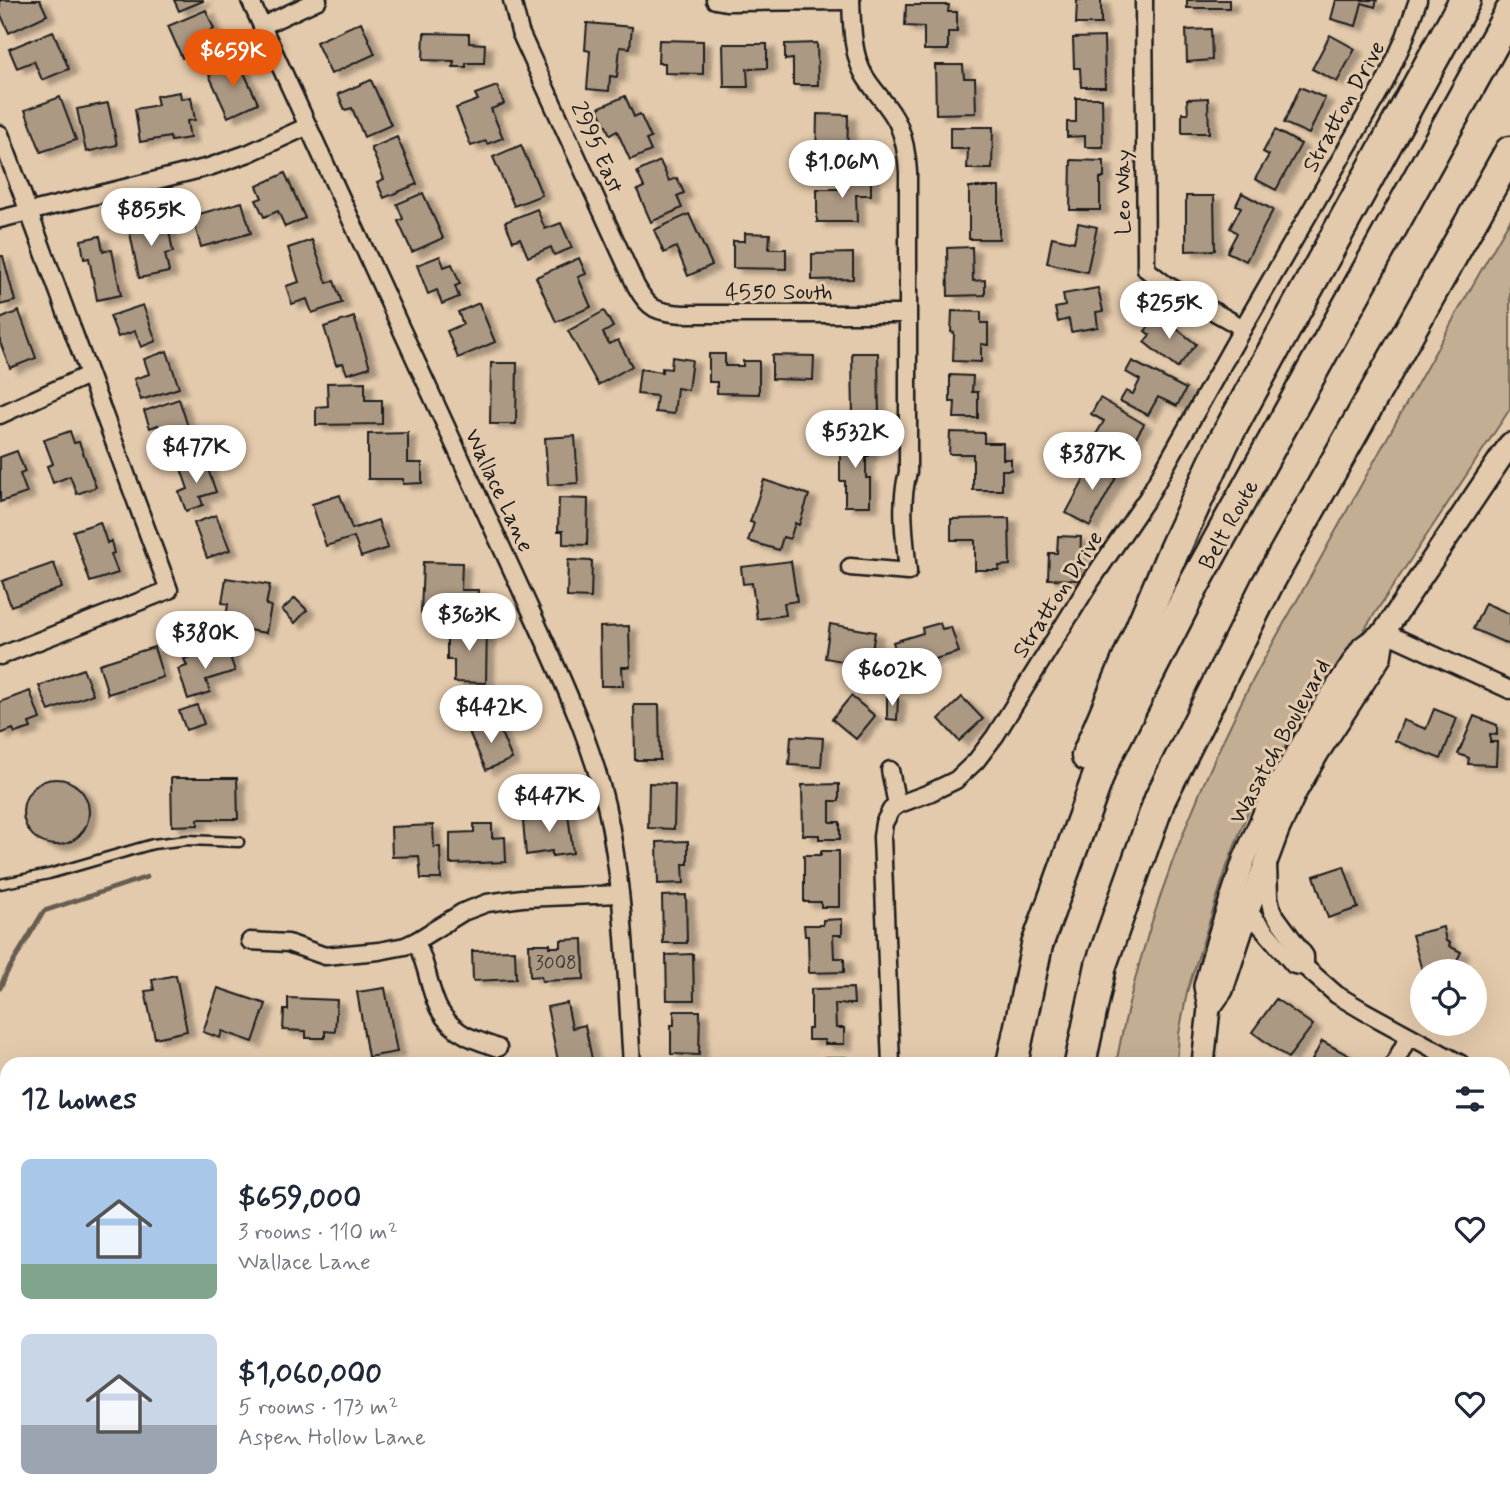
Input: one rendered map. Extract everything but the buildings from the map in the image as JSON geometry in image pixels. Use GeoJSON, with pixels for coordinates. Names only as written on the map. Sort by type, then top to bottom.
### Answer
{"type":"FeatureCollection","features":[{"type":"Feature","properties":{"kind":"highway"},"geometry":{"type":"LineString","coordinates":[[1037,946],[1087,755],[1179,540],[1224,441],[1465,0]]}},
{"type":"Feature","properties":{"kind":"highway","name":"Belt Route"},"geometry":{"type":"LineString","coordinates":[[1013,1057],[1037,946],[1103,763],[1195,583],[1510,13]]}},
{"type":"Feature","properties":{"kind":"highway"},"geometry":{"type":"LineString","coordinates":[[1081,1057],[1101,965],[1160,799],[1267,585],[1510,152]]}},
{"type":"Feature","properties":{"kind":"street","name":"Wallace Lane"},"geometry":{"type":"LineString","coordinates":[[250,0],[574,709],[596,771],[612,835],[621,894],[632,1057]]}},
{"type":"Feature","properties":{"kind":"street"},"geometry":{"type":"LineString","coordinates":[[262,26],[318,0]]}},
{"type":"Feature","properties":{"kind":"street","name":"2995 East"},"geometry":{"type":"LineString","coordinates":[[512,0],[520,32],[636,286],[652,308]]}},
{"type":"Feature","properties":{"kind":"street"},"geometry":{"type":"LineString","coordinates":[[715,0],[852,1],[856,52],[864,74],[898,123],[906,148],[908,472],[902,515],[908,572],[850,567]]}},
{"type":"Feature","properties":{"kind":"street","name":"Leo Way"},"geometry":{"type":"LineString","coordinates":[[1144,0],[1146,269],[1165,284],[1243,327]]}},
{"type":"Feature","properties":{"kind":"street","name":"Stratton Drive"},"geometry":{"type":"LineString","coordinates":[[897,805],[956,780],[976,761],[995,736],[1091,581],[1148,497],[1385,82],[1418,0]]}},
{"type":"Feature","properties":{"kind":"street"},"geometry":{"type":"LineString","coordinates":[[0,219],[209,167],[249,153],[308,126]]}},
{"type":"Feature","properties":{"kind":"street"},"geometry":{"type":"LineString","coordinates":[[0,134],[169,590],[0,656]]}},
{"type":"Feature","properties":{"kind":"street","name":"4550 South"},"geometry":{"type":"LineString","coordinates":[[652,308],[683,314],[907,314]]}},
{"type":"Feature","properties":{"kind":"street"},"geometry":{"type":"LineString","coordinates":[[0,415],[88,375]]}},
{"type":"Feature","properties":{"kind":"street","name":"Wasatch Boulevard"},"geometry":{"type":"LineString","coordinates":[[1204,1057],[1209,1008],[1205,986],[1244,860],[1271,798],[1363,647],[1384,632],[1510,444]]}},
{"type":"Feature","properties":{"kind":"street"},"geometry":{"type":"LineString","coordinates":[[1384,632],[1510,690]]}},
{"type":"Feature","properties":{"kind":"street","name":"Wasatch Boulevard"},"geometry":{"type":"LineString","coordinates":[[1209,1008],[1222,990],[1267,857],[1296,791],[1380,657],[1384,632]]}},
{"type":"Feature","properties":{"kind":"street"},"geometry":{"type":"LineString","coordinates":[[890,770],[897,805],[886,816],[883,837],[891,1057]]}},
{"type":"Feature","properties":{"kind":"street"},"geometry":{"type":"LineString","coordinates":[[1267,857],[1272,911],[1305,956],[1305,967]]}},
{"type":"Feature","properties":{"kind":"street"},"geometry":{"type":"LineString","coordinates":[[1233,893],[1294,965],[1305,967],[1337,995],[1364,1012],[1448,1057]]}},
{"type":"Feature","properties":{"kind":"street"},"geometry":{"type":"LineString","coordinates":[[250,941],[288,943],[332,956],[393,948],[416,941],[463,912],[487,903],[522,898],[621,894]]}},
{"type":"Feature","properties":{"kind":"street"},"geometry":{"type":"LineString","coordinates":[[416,941],[435,1004],[446,1019],[466,1035],[498,1048]]}},
{"type":"Feature","properties":{"kind":"street"},"geometry":{"type":"LineString","coordinates":[[1398,1057],[1409,1036]]}},
{"type":"Feature","properties":{"kind":"lane"},"geometry":{"type":"LineString","coordinates":[[0,884],[49,874],[153,844],[187,840],[239,842]]}},
{"type":"Feature","properties":{"kind":"shaded area"},"geometry":{"type":"Polygon","coordinates":[[[1510,220],[1510,409],[1271,767],[1247,814],[1227,866],[1187,992],[1177,1057],[1117,1057],[1137,971],[1151,926],[1200,792],[1261,664],[1510,220]]]}},
{"type":"Feature","properties":{"kind":"waterway"},"geometry":{"type":"LineString","coordinates":[[0,988],[44,911],[147,877]]}}]}
